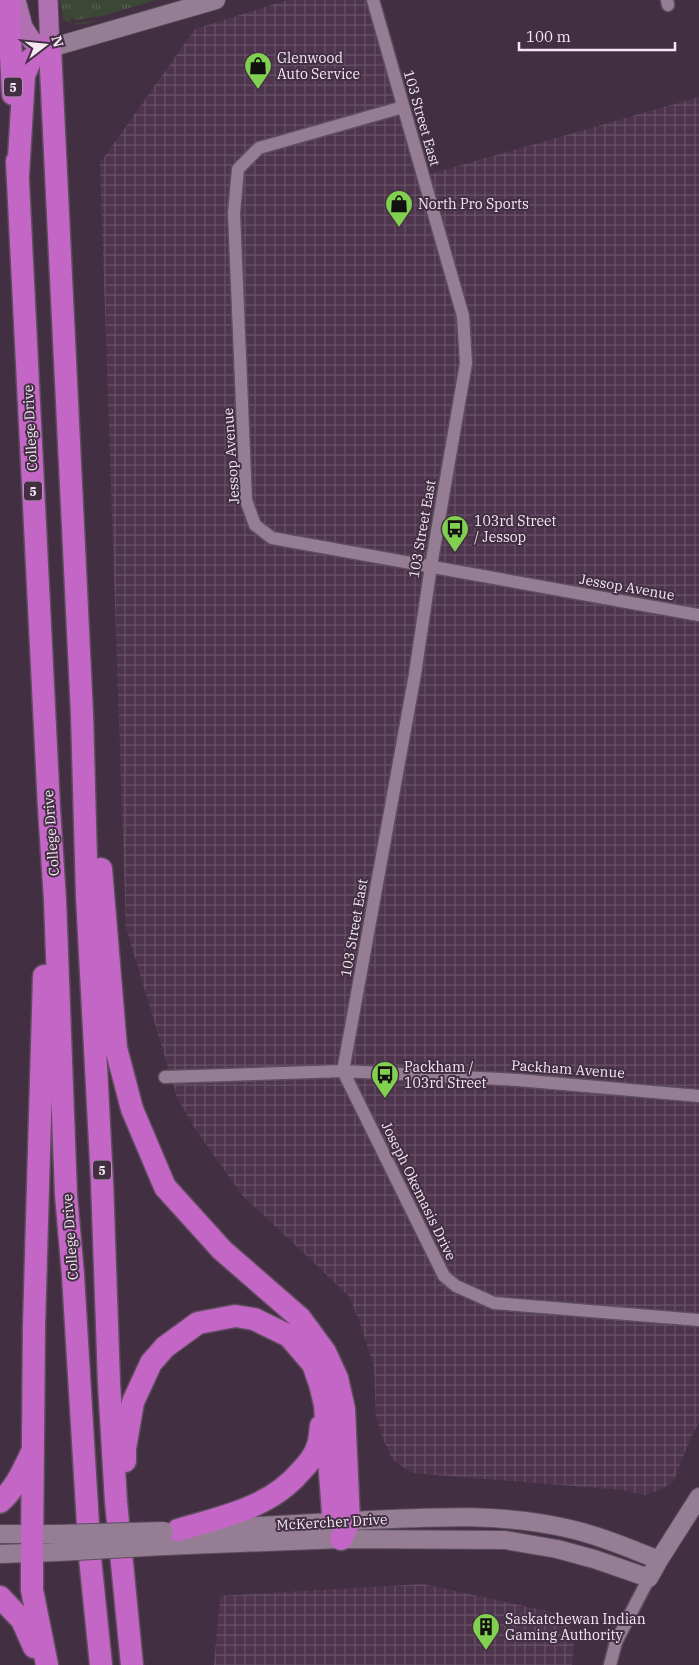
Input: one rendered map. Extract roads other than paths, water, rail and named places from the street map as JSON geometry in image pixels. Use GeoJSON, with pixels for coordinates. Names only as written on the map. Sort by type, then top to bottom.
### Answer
{"type":"FeatureCollection","features":[{"type":"Feature","properties":{"kind":"highway","name":"College Drive"},"geometry":{"type":"LineString","coordinates":[[8,0],[55,900],[66,1195],[73,1275],[90,1548],[101,1665]]}},
{"type":"Feature","properties":{"kind":"highway"},"geometry":{"type":"LineString","coordinates":[[18,175],[24,75],[32,59],[50,48]]}},
{"type":"Feature","properties":{"kind":"highway","name":"5"},"geometry":{"type":"LineString","coordinates":[[50,48],[82,714],[87,896],[102,1181],[109,1383],[116,1502],[132,1665]]}},
{"type":"Feature","properties":{"kind":"highway"},"geometry":{"type":"LineString","coordinates":[[82,714],[91,747],[116,1048],[132,1108],[165,1188],[222,1250],[300,1318],[325,1352],[337,1378],[344,1409],[341,1527]]}},
{"type":"Feature","properties":{"kind":"highway"},"geometry":{"type":"LineString","coordinates":[[47,1665],[32,1590],[32,1543],[34,1326],[49,808]]}},
{"type":"Feature","properties":{"kind":"highway"},"geometry":{"type":"LineString","coordinates":[[127,1624],[125,1448],[133,1402],[151,1363],[165,1347],[198,1323],[235,1316],[254,1319],[289,1336],[313,1364],[325,1406],[341,1527]]}},
{"type":"Feature","properties":{"kind":"highway"},"geometry":{"type":"LineString","coordinates":[[169,1535],[242,1511],[273,1496],[296,1477],[309,1462],[318,1445],[325,1406]]}},
{"type":"Feature","properties":{"kind":"highway"},"geometry":{"type":"LineString","coordinates":[[0,1502],[22,1475],[34,1448]]}},
{"type":"Feature","properties":{"kind":"highway"},"geometry":{"type":"LineString","coordinates":[[0,1597],[22,1620],[42,1665]]}},
{"type":"Feature","properties":{"kind":"main road"},"geometry":{"type":"LineString","coordinates":[[16,0],[23,27],[32,41],[50,48]]}},
{"type":"Feature","properties":{"kind":"main road","name":"5"},"geometry":{"type":"LineString","coordinates":[[48,0],[50,48]]}},
{"type":"Feature","properties":{"kind":"street"},"geometry":{"type":"LineString","coordinates":[[50,48],[216,0]]}},
{"type":"Feature","properties":{"kind":"street","name":"103 Street East"},"geometry":{"type":"LineString","coordinates":[[344,1071],[415,674],[431,566],[466,363],[463,316],[372,0]]}},
{"type":"Feature","properties":{"kind":"street","name":"Jessop Avenue"},"geometry":{"type":"LineString","coordinates":[[403,107],[259,148],[238,169],[234,213],[246,500],[255,525],[272,538],[699,616]]}},
{"type":"Feature","properties":{"kind":"street","name":"Packham Avenue"},"geometry":{"type":"LineString","coordinates":[[165,1077],[344,1071],[518,1080],[699,1096]]}},
{"type":"Feature","properties":{"kind":"street","name":"Joseph Okemasis Drive"},"geometry":{"type":"LineString","coordinates":[[344,1071],[444,1276],[456,1286],[494,1302],[699,1320]]}},
{"type":"Feature","properties":{"kind":"street"},"geometry":{"type":"LineString","coordinates":[[610,1665],[616,1642],[658,1560],[699,1497]]}},
{"type":"Feature","properties":{"kind":"street","name":"McKercher Drive"},"geometry":{"type":"LineString","coordinates":[[0,1554],[59,1534],[169,1535],[341,1527],[470,1517],[524,1521],[566,1528],[610,1541],[658,1560]]}},
{"type":"Feature","properties":{"kind":"street","name":"McKercher Drive"},"geometry":{"type":"LineString","coordinates":[[341,1527],[505,1540],[557,1549],[594,1559],[649,1578]]}},
{"type":"Feature","properties":{"kind":"street","name":"McKercher Drive"},"geometry":{"type":"LineString","coordinates":[[0,1534],[58,1552],[169,1535]]}},
{"type":"Feature","properties":{"kind":"place","name":"Glenwood Auto Service"},"geometry":{"type":"Point","coordinates":[258,90]}},
{"type":"Feature","properties":{"kind":"place","name":"North Pro Sports"},"geometry":{"type":"Point","coordinates":[399,228]}},
{"type":"Feature","properties":{"kind":"place","name":"103rd Street / Jessop"},"geometry":{"type":"Point","coordinates":[455,553]}},
{"type":"Feature","properties":{"kind":"place","name":"Packham / 103rd Street"},"geometry":{"type":"Point","coordinates":[385,1099]}},
{"type":"Feature","properties":{"kind":"place","name":"Saskatchewan Indian Gaming Authority"},"geometry":{"type":"Point","coordinates":[486,1651]}}]}
